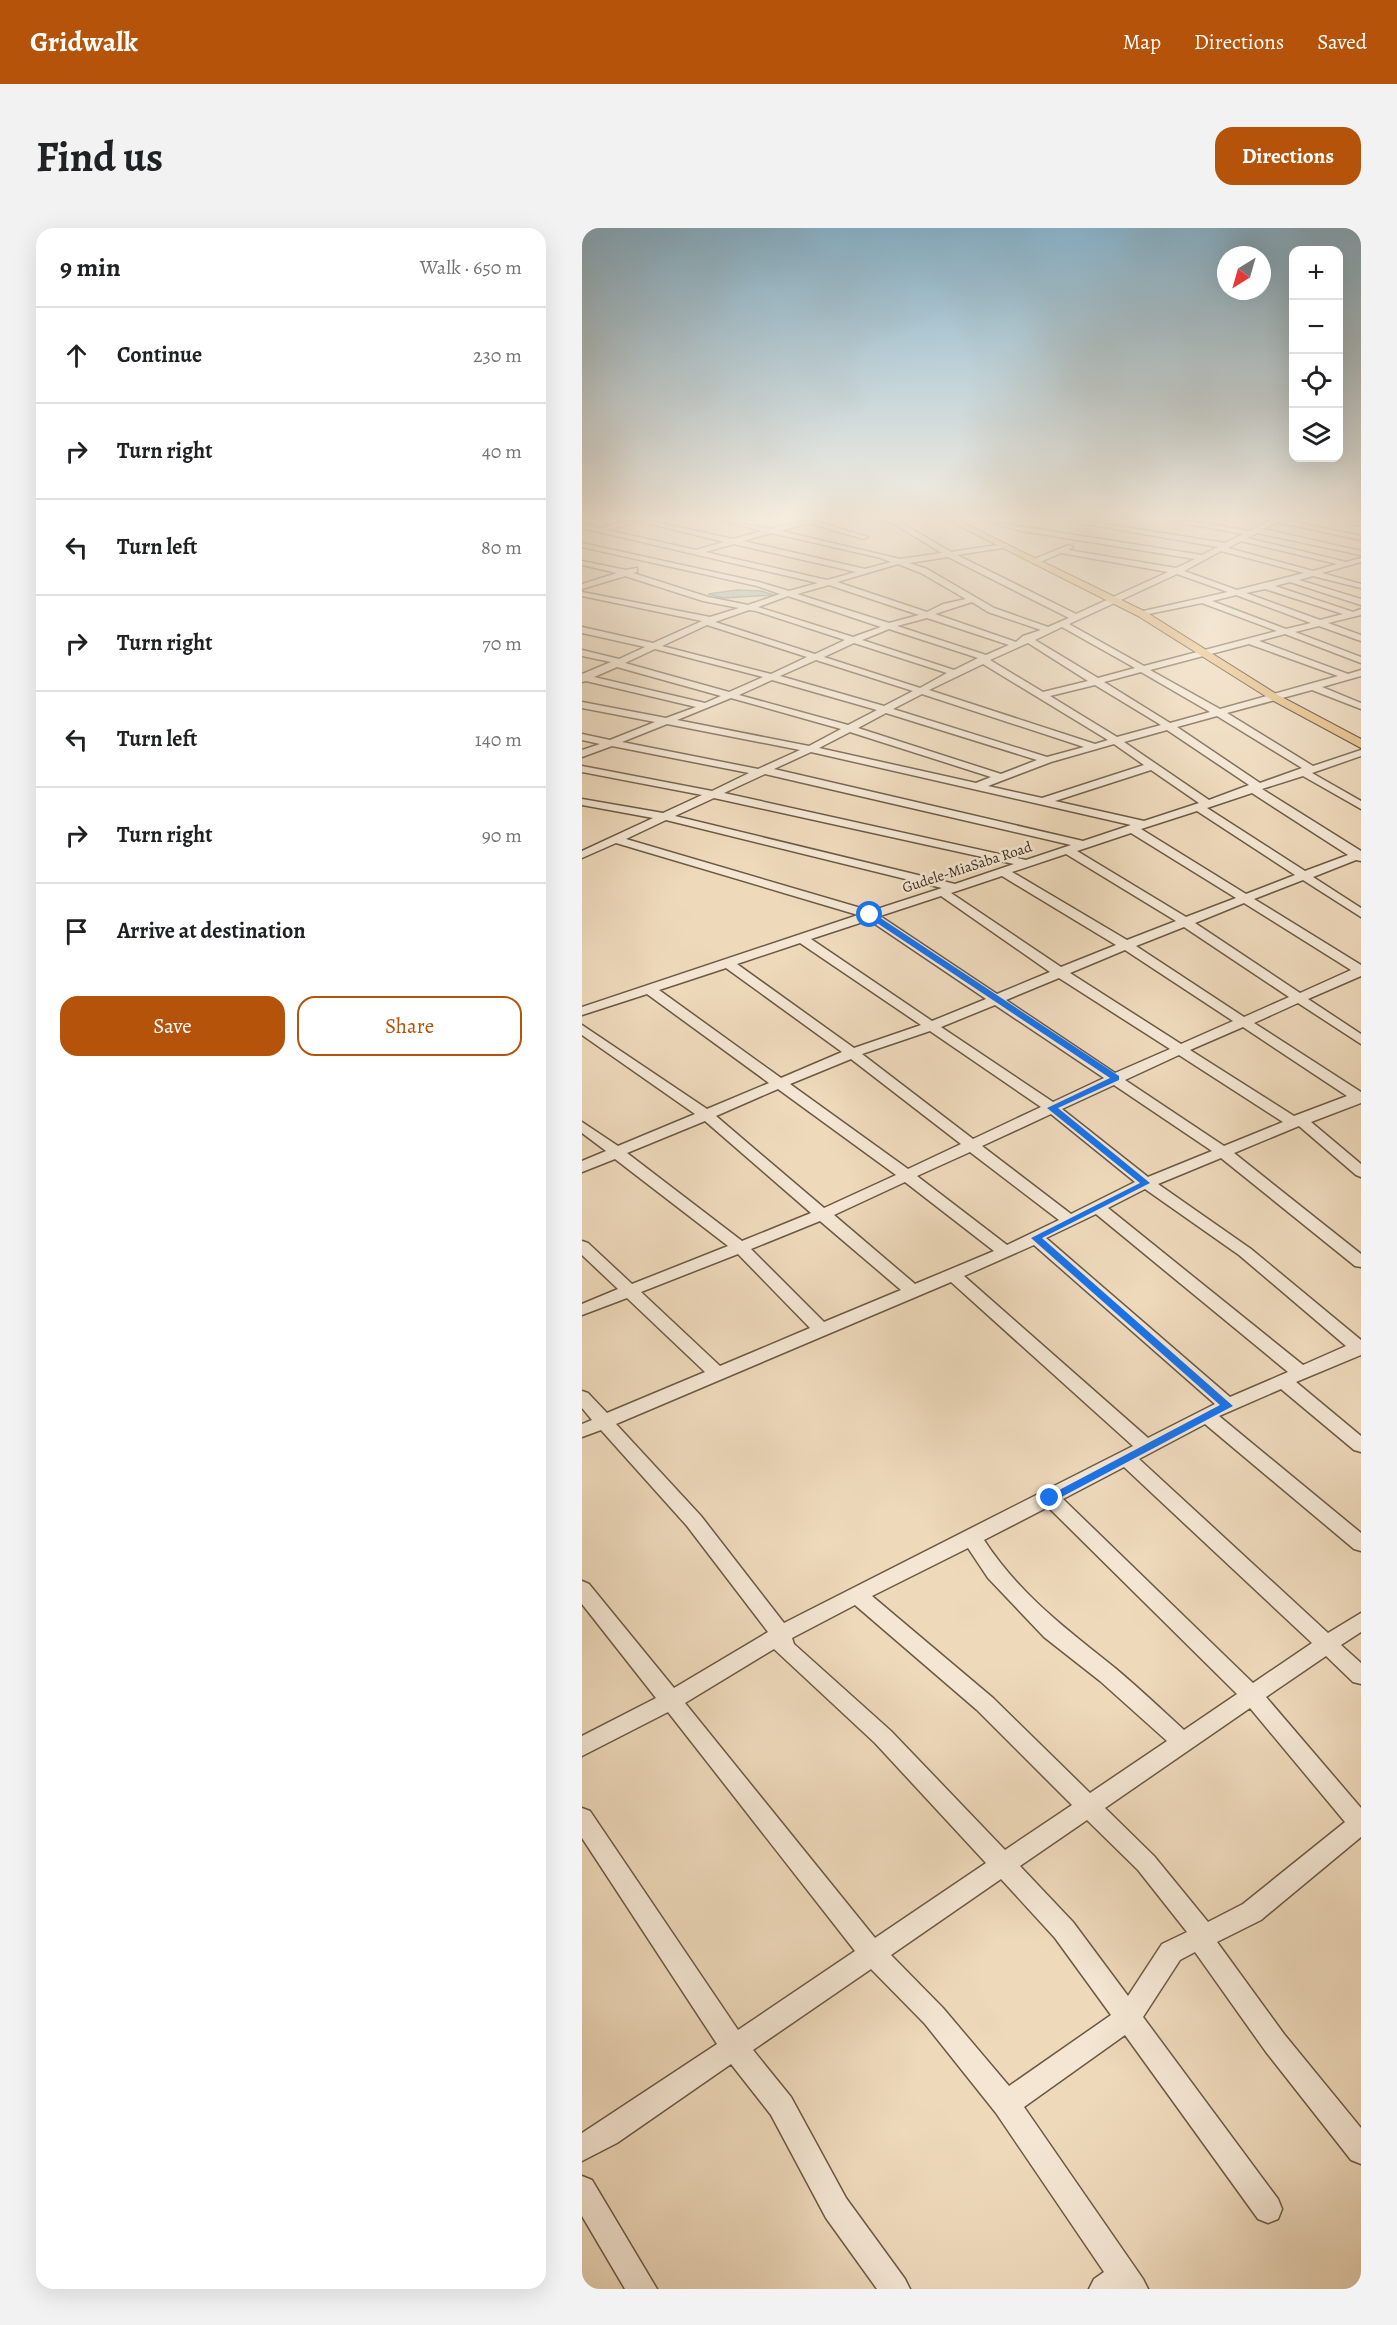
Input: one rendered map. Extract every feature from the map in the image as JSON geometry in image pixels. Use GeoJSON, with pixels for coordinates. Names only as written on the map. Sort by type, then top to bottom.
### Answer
{"type":"FeatureCollection","features":[{"type":"Feature","properties":{"kind":"main road"},"geometry":{"type":"LineString","coordinates":[[1147,617],[1274,697],[1361,744]]}},
{"type":"Feature","properties":{"kind":"street"},"geometry":{"type":"LineString","coordinates":[[691,617],[709,621],[1095,747]]}},
{"type":"Feature","properties":{"kind":"street"},"geometry":{"type":"LineString","coordinates":[[584,678],[720,617]]}},
{"type":"Feature","properties":{"kind":"street"},"geometry":{"type":"LineString","coordinates":[[780,617],[955,673]]}},
{"type":"Feature","properties":{"kind":"street"},"geometry":{"type":"LineString","coordinates":[[863,617],[984,658],[1116,741],[1303,877],[1361,913]]}},
{"type":"Feature","properties":{"kind":"street"},"geometry":{"type":"LineString","coordinates":[[582,754],[706,706],[853,640],[916,617]]}},
{"type":"Feature","properties":{"kind":"street"},"geometry":{"type":"LineString","coordinates":[[940,617],[1015,644]]}},
{"type":"Feature","properties":{"kind":"street"},"geometry":{"type":"LineString","coordinates":[[1011,617],[1046,629]]}},
{"type":"Feature","properties":{"kind":"street"},"geometry":{"type":"LineString","coordinates":[[582,855],[810,749],[984,658],[1074,617]]}},
{"type":"Feature","properties":{"kind":"street"},"geometry":{"type":"LineString","coordinates":[[1248,617],[1361,660]]}},
{"type":"Feature","properties":{"kind":"street"},"geometry":{"type":"LineString","coordinates":[[1303,617],[1361,638]]}},
{"type":"Feature","properties":{"kind":"street"},"geometry":{"type":"LineString","coordinates":[[1044,695],[1345,617]]}},
{"type":"Feature","properties":{"kind":"street"},"geometry":{"type":"LineString","coordinates":[[1061,623],[1146,669],[1218,712],[1361,806]]}},
{"type":"Feature","properties":{"kind":"street"},"geometry":{"type":"LineString","coordinates":[[582,630],[656,645],[773,677],[1047,760]]}},
{"type":"Feature","properties":{"kind":"street"},"geometry":{"type":"LineString","coordinates":[[1026,638],[1167,725],[1255,787],[1360,856]]}},
{"type":"Feature","properties":{"kind":"street"},"geometry":{"type":"LineString","coordinates":[[1249,641],[1334,674],[1361,681]]}},
{"type":"Feature","properties":{"kind":"street"},"geometry":{"type":"LineString","coordinates":[[582,653],[848,728],[1000,777]]}},
{"type":"Feature","properties":{"kind":"street"},"geometry":{"type":"LineString","coordinates":[[978,786],[1047,760],[1361,673]]}},
{"type":"Feature","properties":{"kind":"street"},"geometry":{"type":"LineString","coordinates":[[584,678],[706,706]]}},
{"type":"Feature","properties":{"kind":"street"},"geometry":{"type":"LineString","coordinates":[[1314,687],[1361,706]]}},
{"type":"Feature","properties":{"kind":"street"},"geometry":{"type":"LineString","coordinates":[[582,705],[661,723],[810,749],[1144,825]]}},
{"type":"Feature","properties":{"kind":"street"},"geometry":{"type":"LineString","coordinates":[[582,737],[761,771],[1082,845]]}},
{"type":"Feature","properties":{"kind":"street","name":"Gudele-MiaSaba Road"},"geometry":{"type":"LineString","coordinates":[[582,1011],[1361,753]]}},
{"type":"Feature","properties":{"kind":"street"},"geometry":{"type":"LineString","coordinates":[[1045,801],[1151,766]]}},
{"type":"Feature","properties":{"kind":"street"},"geometry":{"type":"LineString","coordinates":[[582,769],[713,794],[1025,864]]}},
{"type":"Feature","properties":{"kind":"street"},"geometry":{"type":"LineString","coordinates":[[582,801],[662,816],[955,887]]}},
{"type":"Feature","properties":{"kind":"street"},"geometry":{"type":"LineString","coordinates":[[1131,828],[1249,899],[1361,971]]}},
{"type":"Feature","properties":{"kind":"street"},"geometry":{"type":"LineString","coordinates":[[614,839],[870,915],[1222,1151],[1361,1262]]}},
{"type":"Feature","properties":{"kind":"street"},"geometry":{"type":"LineString","coordinates":[[582,841],[601,846]]}},
{"type":"Feature","properties":{"kind":"street"},"geometry":{"type":"LineString","coordinates":[[1067,850],[1187,923],[1361,1040]]}},
{"type":"Feature","properties":{"kind":"street"},"geometry":{"type":"LineString","coordinates":[[582,1167],[708,1116],[852,1053],[932,1026],[1126,945],[1360,856]]}},
{"type":"Feature","properties":{"kind":"street"},"geometry":{"type":"LineString","coordinates":[[1002,871],[1126,945],[1360,1097]]}},
{"type":"Feature","properties":{"kind":"street"},"geometry":{"type":"LineString","coordinates":[[941,891],[1059,972],[1296,1120],[1361,1172]]}},
{"type":"Feature","properties":{"kind":"street"},"geometry":{"type":"LineString","coordinates":[[582,1747],[672,1700],[781,1634],[1050,1498],[1206,1415],[1360,1348],[1245,1252],[1146,1183],[1052,1108],[801,938]]}},
{"type":"Feature","properties":{"kind":"street"},"geometry":{"type":"LineString","coordinates":[[728,963],[852,1053],[1070,1221]]}},
{"type":"Feature","properties":{"kind":"street"},"geometry":{"type":"LineString","coordinates":[[582,1310],[823,1214],[1180,1049],[1361,971]]}},
{"type":"Feature","properties":{"kind":"street"},"geometry":{"type":"LineString","coordinates":[[650,990],[781,1083],[1006,1252]]}},
{"type":"Feature","properties":{"kind":"street"},"geometry":{"type":"LineString","coordinates":[[582,1029],[708,1116],[912,1291]]}},
{"type":"Feature","properties":{"kind":"street"},"geometry":{"type":"LineString","coordinates":[[582,1431],[1006,1252],[1146,1183],[1296,1120],[1360,1097]]}},
{"type":"Feature","properties":{"kind":"street"},"geometry":{"type":"LineString","coordinates":[[582,1126],[740,1247],[820,1329]]}},
{"type":"Feature","properties":{"kind":"street"},"geometry":{"type":"LineString","coordinates":[[1098,1207],[1301,1373]]}},
{"type":"Feature","properties":{"kind":"street"},"geometry":{"type":"LineString","coordinates":[[1036,1238],[1227,1406]]}},
{"type":"Feature","properties":{"kind":"street"},"geometry":{"type":"LineString","coordinates":[[582,1246],[628,1292],[717,1373]]}},
{"type":"Feature","properties":{"kind":"street"},"geometry":{"type":"LineString","coordinates":[[952,1274],[1146,1447]]}},
{"type":"Feature","properties":{"kind":"street"},"geometry":{"type":"LineString","coordinates":[[1283,1381],[1361,1446]]}},
{"type":"Feature","properties":{"kind":"street"},"geometry":{"type":"LineString","coordinates":[[582,1396],[693,1521],[781,1634],[784,1648],[883,1737],[1064,1930],[1268,2209]]}},
{"type":"Feature","properties":{"kind":"street"},"geometry":{"type":"LineString","coordinates":[[1206,1415],[1361,1544]]}},
{"type":"Feature","properties":{"kind":"street"},"geometry":{"type":"LineString","coordinates":[[1126,1458],[1361,1676]]}},
{"type":"Feature","properties":{"kind":"street"},"geometry":{"type":"LineString","coordinates":[[1006,2104],[1128,2018],[1171,1952],[1252,1912],[1360,1824],[1252,1695],[1050,1498]]}},
{"type":"Feature","properties":{"kind":"street"},"geometry":{"type":"LineString","coordinates":[[972,1537],[995,1573],[1051,1631],[1107,1675],[1183,1742]]}},
{"type":"Feature","properties":{"kind":"street"},"geometry":{"type":"LineString","coordinates":[[582,1589],[873,1954],[934,2016],[1006,2104],[1120,2285]]}},
{"type":"Feature","properties":{"kind":"street"},"geometry":{"type":"LineString","coordinates":[[857,1595],[985,1704],[1146,1863],[1200,1930],[1204,1944],[1275,2043],[1361,2150]]}},
{"type":"Feature","properties":{"kind":"street"},"geometry":{"type":"LineString","coordinates":[[582,2148],[607,2134],[736,2047],[1361,1621]]}},
{"type":"Feature","properties":{"kind":"street"},"geometry":{"type":"LineString","coordinates":[[582,1818],[736,2047],[781,2106],[836,2208],[895,2289]]}},
{"type":"Feature","properties":{"kind":"street"},"geometry":{"type":"LineString","coordinates":[[582,2190],[642,2289]]}},
{"type":"Feature","properties":{"kind":"route"},"geometry":{"type":"LineString","coordinates":[[870,915],[1116,1078],[1052,1108],[1146,1183],[1036,1238],[1227,1406],[1050,1498]]}}]}
